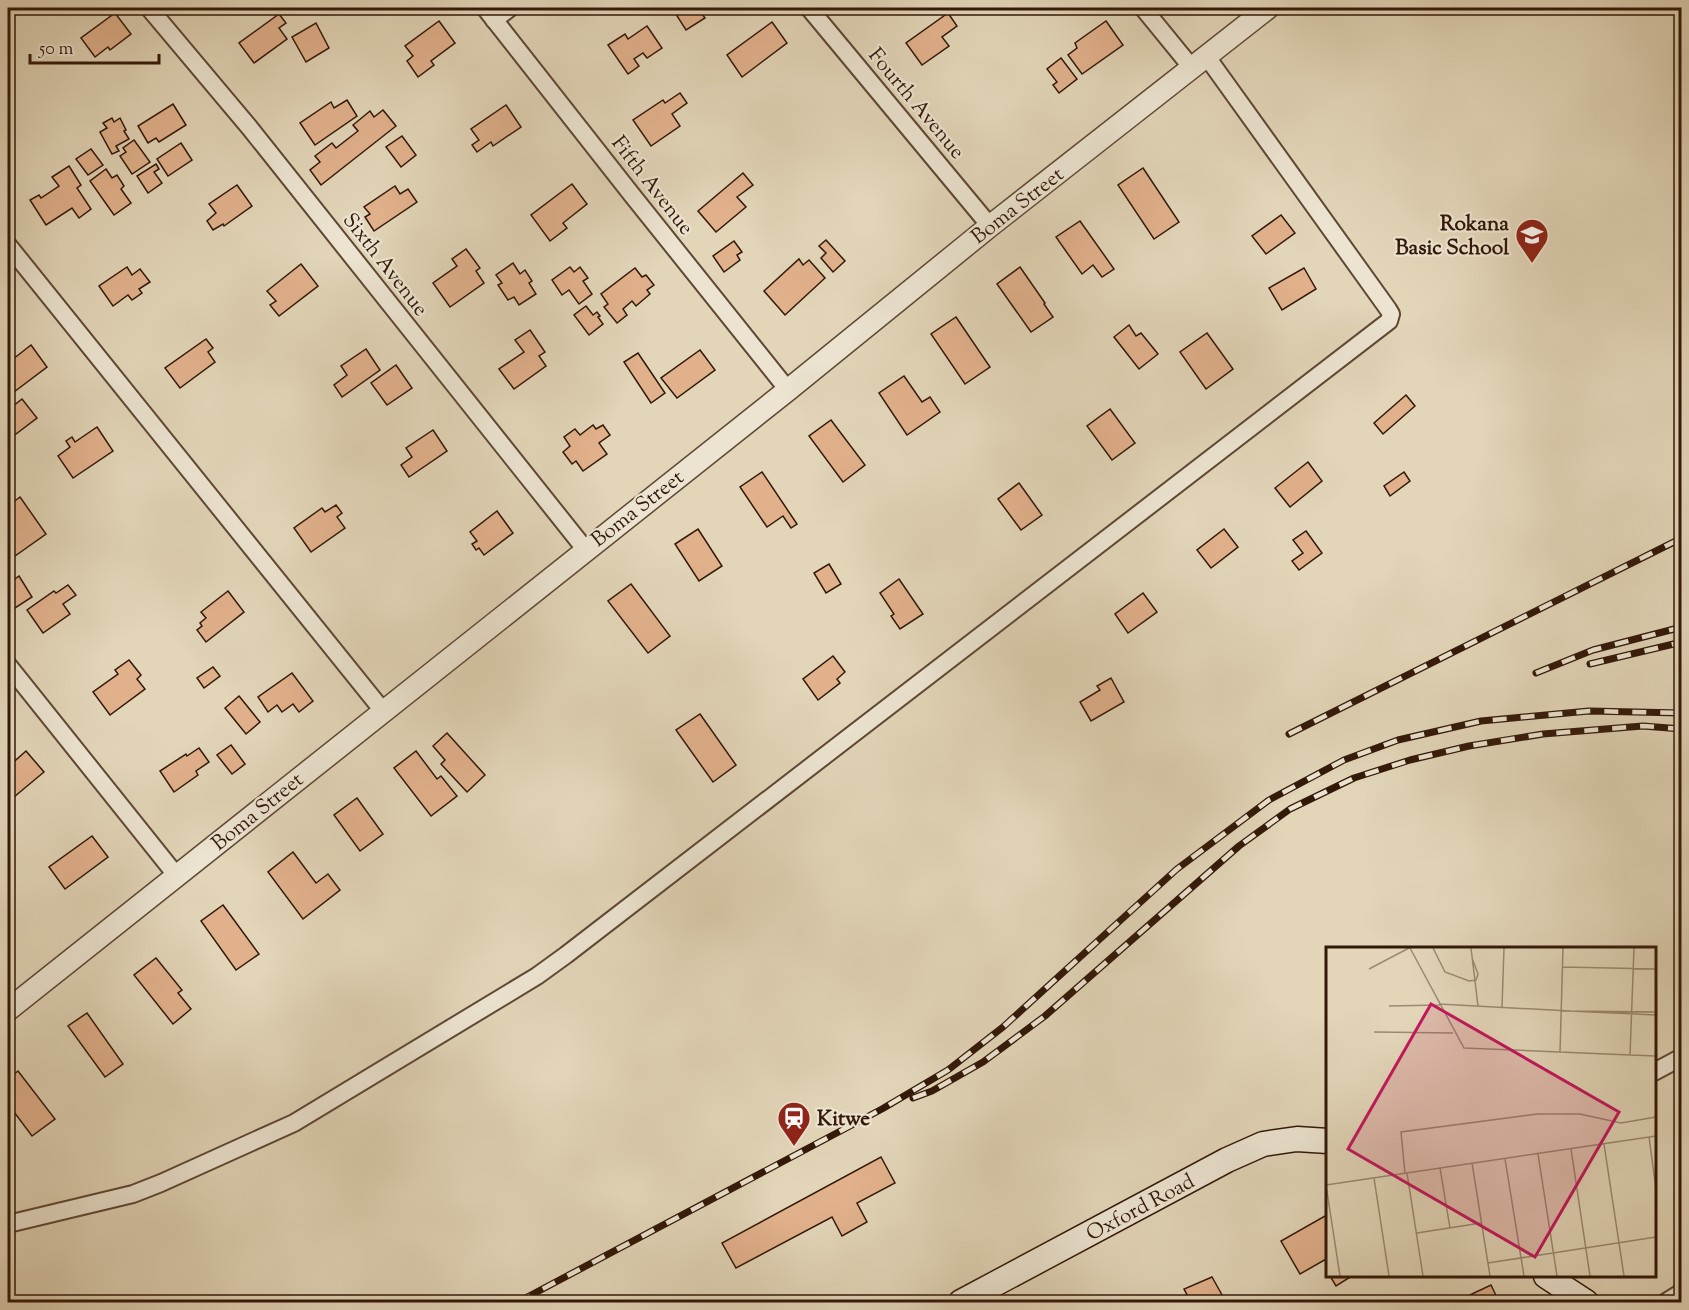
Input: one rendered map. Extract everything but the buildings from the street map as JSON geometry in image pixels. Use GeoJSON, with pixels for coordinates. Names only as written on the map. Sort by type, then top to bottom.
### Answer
{"type":"FeatureCollection","features":[{"type":"Feature","properties":{"kind":"main road","name":"Oxford Road"},"geometry":{"type":"LineString","coordinates":[[961,1302],[1217,1166],[1263,1144],[1297,1138],[1326,1141]]}},
{"type":"Feature","properties":{"kind":"main road"},"geometry":{"type":"LineString","coordinates":[[1549,1277],[1586,1302]]}},
{"type":"Feature","properties":{"kind":"street","name":"Sixth Avenue"},"geometry":{"type":"LineString","coordinates":[[149,8],[249,127],[585,549]]}},
{"type":"Feature","properties":{"kind":"street"},"geometry":{"type":"LineString","coordinates":[[490,14],[510,8]]}},
{"type":"Feature","properties":{"kind":"street","name":"Fourth Avenue"},"geometry":{"type":"LineString","coordinates":[[809,8],[990,226]]}},
{"type":"Feature","properties":{"kind":"street"},"geometry":{"type":"LineString","coordinates":[[8,1224],[132,1194],[294,1123],[537,976],[1389,321],[1391,314],[1388,309],[1200,62],[1143,8]]}},
{"type":"Feature","properties":{"kind":"street","name":"Boma Street"},"geometry":{"type":"LineString","coordinates":[[8,1010],[585,549],[788,390],[990,226],[1268,8]]}},
{"type":"Feature","properties":{"kind":"street","name":"Fifth Avenue"},"geometry":{"type":"LineString","coordinates":[[490,14],[624,186],[788,390]]}},
{"type":"Feature","properties":{"kind":"street"},"geometry":{"type":"LineString","coordinates":[[8,246],[383,711]]}},
{"type":"Feature","properties":{"kind":"street"},"geometry":{"type":"LineString","coordinates":[[8,665],[176,875]]}},
{"type":"Feature","properties":{"kind":"street"},"geometry":{"type":"LineString","coordinates":[[1656,1071],[1682,1057]]}},
{"type":"Feature","properties":{"kind":"street"},"geometry":{"type":"LineString","coordinates":[[1666,1302],[1682,1292]]}},
{"type":"Feature","properties":{"kind":"railway"},"geometry":{"type":"LineString","coordinates":[[1289,734],[1682,538]]}},
{"type":"Feature","properties":{"kind":"railway"},"geometry":{"type":"LineString","coordinates":[[1536,673],[1593,650],[1682,627]]}},
{"type":"Feature","properties":{"kind":"railway"},"geometry":{"type":"LineString","coordinates":[[1590,664],[1682,642]]}},
{"type":"Feature","properties":{"kind":"railway"},"geometry":{"type":"LineString","coordinates":[[518,1302],[882,1109],[948,1070],[1003,1027],[1177,869],[1269,800],[1344,760],[1398,740],[1481,721],[1589,711],[1682,713]]}},
{"type":"Feature","properties":{"kind":"railway"},"geometry":{"type":"LineString","coordinates":[[913,1098],[932,1091],[983,1062],[1045,1016],[1239,846],[1290,809],[1354,778],[1410,760],[1469,746],[1543,734],[1643,726],[1682,729]]}},
{"type":"Feature","properties":{"kind":"place","name":"Rokana Basic School"},"geometry":{"type":"Point","coordinates":[1532,264]}},
{"type":"Feature","properties":{"kind":"place","name":"Kitwe"},"geometry":{"type":"Point","coordinates":[794,1147]}}]}
